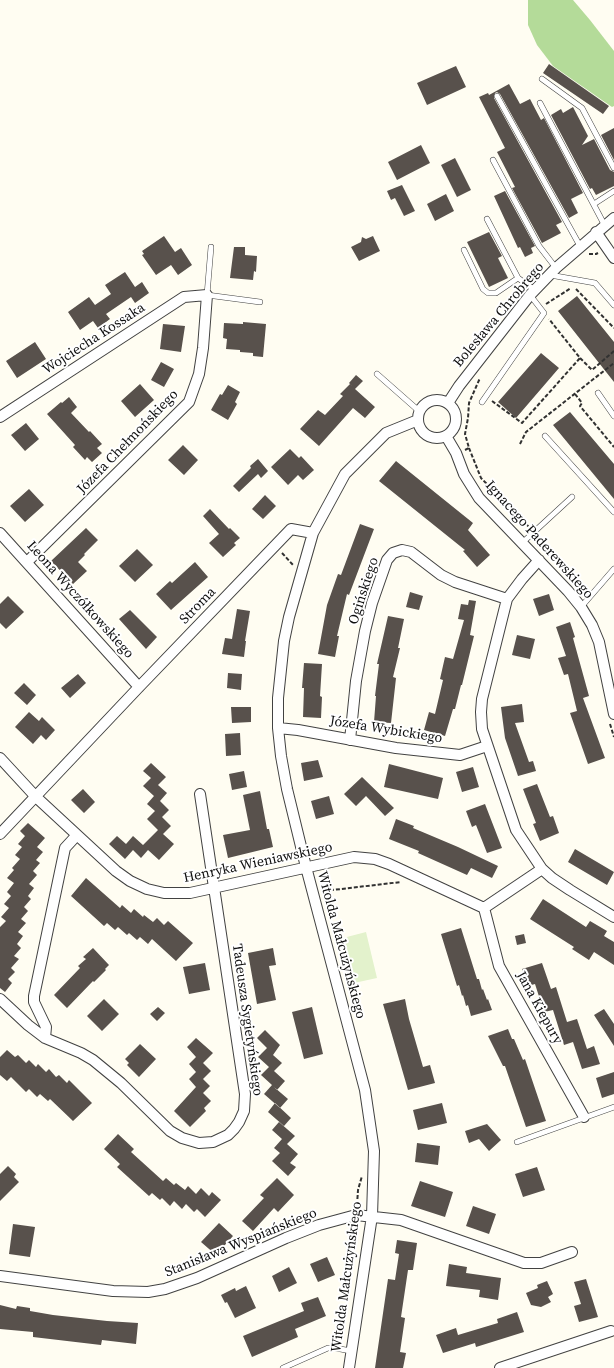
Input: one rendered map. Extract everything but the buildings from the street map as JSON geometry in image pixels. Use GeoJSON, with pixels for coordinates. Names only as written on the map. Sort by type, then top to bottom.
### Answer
{"type":"FeatureCollection","features":[{"type":"Feature","properties":{"kind":"street","name":"Bolesława Chrobrego"},"geometry":{"type":"LineString","coordinates":[[448,403],[459,386],[533,292],[552,271],[614,218]]}},
{"type":"Feature","properties":{"kind":"street"},"geometry":{"type":"LineString","coordinates":[[596,232],[614,258]]}},
{"type":"Feature","properties":{"kind":"street","name":"Wojciecha Kossaka"},"geometry":{"type":"LineString","coordinates":[[0,417],[184,297],[207,295]]}},
{"type":"Feature","properties":{"kind":"street","name":"Józefa Chełmońskiego"},"geometry":{"type":"LineString","coordinates":[[27,562],[189,402],[199,374],[203,348],[207,295]]}},
{"type":"Feature","properties":{"kind":"street"},"geometry":{"type":"LineString","coordinates":[[432,400],[440,400],[448,403],[453,407],[456,413],[455,426],[451,432],[446,436],[439,438],[431,437],[424,433],[420,427],[419,415],[424,404],[432,400]]}},
{"type":"Feature","properties":{"kind":"street"},"geometry":{"type":"LineString","coordinates":[[313,533],[345,474],[386,434],[419,415]]}},
{"type":"Feature","properties":{"kind":"street","name":"Ignacego Paderewskiego"},"geometry":{"type":"LineString","coordinates":[[446,436],[456,454],[464,474],[479,498],[568,591],[581,607],[592,625],[598,642],[611,718]]}},
{"type":"Feature","properties":{"kind":"street","name":"Stroma"},"geometry":{"type":"LineString","coordinates":[[0,834],[291,529],[313,533]]}},
{"type":"Feature","properties":{"kind":"street","name":"Leona Wyczółkowskiego"},"geometry":{"type":"LineString","coordinates":[[0,533],[139,687]]}},
{"type":"Feature","properties":{"kind":"street","name":"Witolda Małcużyńskiego"},"geometry":{"type":"LineString","coordinates":[[313,533],[289,617],[284,641],[278,698],[278,728],[287,789],[366,1098],[374,1151],[372,1216],[348,1368]]}},
{"type":"Feature","properties":{"kind":"street","name":"Ogińskiego"},"geometry":{"type":"LineString","coordinates":[[350,740],[356,681],[365,631],[372,603],[387,560],[393,553],[402,550],[411,552],[441,575],[455,582],[507,599]]}},
{"type":"Feature","properties":{"kind":"street"},"geometry":{"type":"LineString","coordinates":[[539,560],[507,599],[482,699],[482,729],[516,830],[542,869],[552,878],[614,917]]}},
{"type":"Feature","properties":{"kind":"street","name":"Józefa Wybickiego"},"geometry":{"type":"LineString","coordinates":[[278,728],[298,730],[396,748],[460,755],[487,746]]}},
{"type":"Feature","properties":{"kind":"street","name":"Henryka Wieniawskiego"},"geometry":{"type":"LineString","coordinates":[[0,758],[36,797],[116,871],[130,881],[146,889],[164,893],[190,893],[354,857],[375,859],[389,864],[484,908]]}},
{"type":"Feature","properties":{"kind":"street","name":"Tadeusza Sygietyńskiego"},"geometry":{"type":"LineString","coordinates":[[0,999],[28,1025],[45,1038],[81,1053],[93,1060],[122,1083],[170,1130],[182,1138],[199,1143],[206,1143],[213,1142],[228,1135],[239,1122],[244,1111],[245,1094],[200,794]]}},
{"type":"Feature","properties":{"kind":"street"},"geometry":{"type":"LineString","coordinates":[[45,1038],[46,1026],[34,1002],[34,996],[65,848],[77,835]]}},
{"type":"Feature","properties":{"kind":"street"},"geometry":{"type":"LineString","coordinates":[[484,908],[542,869]]}},
{"type":"Feature","properties":{"kind":"street","name":"Jana Kiepury"},"geometry":{"type":"LineString","coordinates":[[484,908],[500,966],[584,1117]]}},
{"type":"Feature","properties":{"kind":"street","name":"Stanisława Wyspiańskiego"},"geometry":{"type":"LineString","coordinates":[[0,1276],[113,1291],[137,1292],[159,1290],[197,1278],[286,1238],[356,1215],[401,1220],[524,1263],[541,1263],[572,1252]]}},
{"type":"Feature","properties":{"kind":"street"},"geometry":{"type":"LineString","coordinates":[[500,1368],[611,1331]]}},
{"type":"Feature","properties":{"kind":"lane"},"geometry":{"type":"LineString","coordinates":[[542,79],[582,108],[614,168]]}},
{"type":"Feature","properties":{"kind":"lane"},"geometry":{"type":"LineString","coordinates":[[497,96],[580,246]]}},
{"type":"Feature","properties":{"kind":"lane"},"geometry":{"type":"LineString","coordinates":[[540,103],[605,226]]}},
{"type":"Feature","properties":{"kind":"lane"},"geometry":{"type":"LineString","coordinates":[[493,160],[552,271],[595,283],[614,305]]}},
{"type":"Feature","properties":{"kind":"lane"},"geometry":{"type":"LineString","coordinates":[[594,204],[614,191]]}},
{"type":"Feature","properties":{"kind":"lane"},"geometry":{"type":"LineString","coordinates":[[482,402],[544,313],[540,308],[533,292],[518,278],[487,219]]}},
{"type":"Feature","properties":{"kind":"lane"},"geometry":{"type":"LineString","coordinates":[[211,247],[207,295],[260,302]]}},
{"type":"Feature","properties":{"kind":"lane"},"geometry":{"type":"LineString","coordinates":[[464,250],[483,289],[488,293],[496,293],[518,278]]}},
{"type":"Feature","properties":{"kind":"lane"},"geometry":{"type":"LineString","coordinates":[[377,374],[419,415]]}},
{"type":"Feature","properties":{"kind":"lane"},"geometry":{"type":"LineString","coordinates":[[598,393],[614,416]]}},
{"type":"Feature","properties":{"kind":"lane"},"geometry":{"type":"LineString","coordinates":[[545,436],[614,512]]}},
{"type":"Feature","properties":{"kind":"lane"},"geometry":{"type":"LineString","coordinates":[[522,543],[572,497]]}},
{"type":"Feature","properties":{"kind":"lane"},"geometry":{"type":"LineString","coordinates":[[581,607],[614,569]]}},
{"type":"Feature","properties":{"kind":"lane"},"geometry":{"type":"LineString","coordinates":[[517,1142],[614,1107]]}},
{"type":"Feature","properties":{"kind":"lane"},"geometry":{"type":"LineString","coordinates":[[283,1368],[328,1348],[351,1351]]}},
{"type":"Feature","properties":{"kind":"path"},"geometry":{"type":"LineString","coordinates":[[540,308],[574,286],[614,328]]}},
{"type":"Feature","properties":{"kind":"path"},"geometry":{"type":"LineString","coordinates":[[544,313],[580,358],[592,370],[614,351]]}},
{"type":"Feature","properties":{"kind":"path"},"geometry":{"type":"LineString","coordinates":[[486,396],[522,423],[580,358]]}},
{"type":"Feature","properties":{"kind":"path"},"geometry":{"type":"LineString","coordinates":[[520,444],[526,432],[614,363]]}},
{"type":"Feature","properties":{"kind":"path"},"geometry":{"type":"LineString","coordinates":[[575,394],[582,403],[580,406],[614,447]]}},
{"type":"Feature","properties":{"kind":"path"},"geometry":{"type":"LineString","coordinates":[[469,448],[481,478],[572,573],[589,598]]}},
{"type":"Feature","properties":{"kind":"path"},"geometry":{"type":"LineString","coordinates":[[611,718],[614,737]]}},
{"type":"Feature","properties":{"kind":"path"},"geometry":{"type":"LineString","coordinates":[[320,891],[407,881]]}},
{"type":"Feature","properties":{"kind":"green space"},"geometry":{"type":"Polygon","coordinates":[[[528,0],[573,0],[590,20],[614,51],[614,106],[612,107],[553,66],[537,45],[528,25],[528,0]]]}},
{"type":"Feature","properties":{"kind":"green space"},"geometry":{"type":"Polygon","coordinates":[[[366,932],[377,978],[354,983],[343,938],[366,932]]]}}]}
